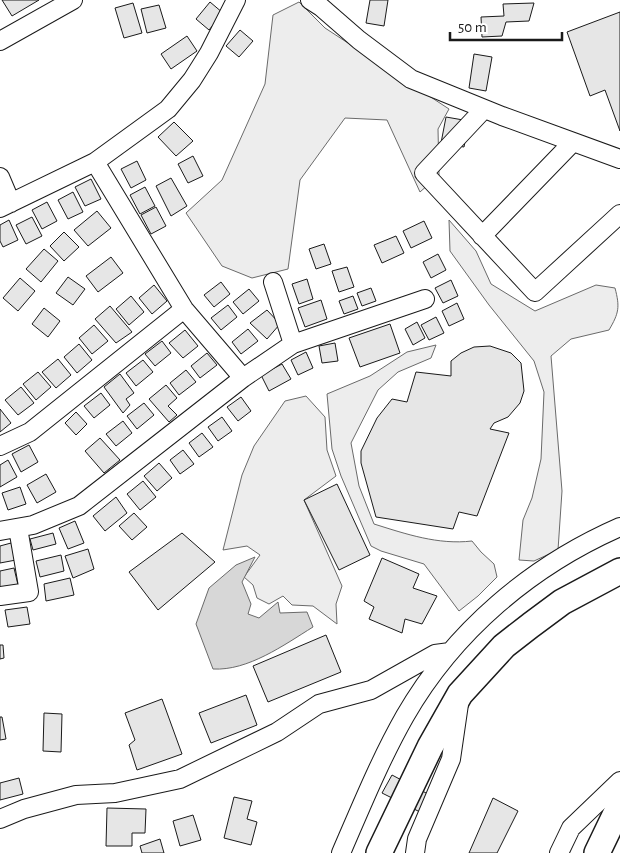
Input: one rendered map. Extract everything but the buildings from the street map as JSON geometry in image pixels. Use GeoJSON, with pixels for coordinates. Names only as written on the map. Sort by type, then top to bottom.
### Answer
{"type":"FeatureCollection","features":[{"type":"Feature","properties":{"kind":"highway"},"geometry":{"type":"LineString","coordinates":[[379,853],[430,747],[460,694],[504,646],[531,625],[562,602],[620,570]]}},
{"type":"Feature","properties":{"kind":"highway"},"geometry":{"type":"LineString","coordinates":[[597,853],[620,805]]}},
{"type":"Feature","properties":{"kind":"street"},"geometry":{"type":"LineString","coordinates":[[0,41],[72,0]]}},
{"type":"Feature","properties":{"kind":"street"},"geometry":{"type":"LineString","coordinates":[[0,176],[6,205],[95,162],[168,109],[192,80],[209,53],[236,0]]}},
{"type":"Feature","properties":{"kind":"street"},"geometry":{"type":"LineString","coordinates":[[310,0],[411,79],[484,109],[620,159]]}},
{"type":"Feature","properties":{"kind":"street"},"geometry":{"type":"LineString","coordinates":[[484,109],[424,174],[536,292],[620,214]]}},
{"type":"Feature","properties":{"kind":"street"},"geometry":{"type":"LineString","coordinates":[[482,236],[574,142]]}},
{"type":"Feature","properties":{"kind":"street"},"geometry":{"type":"LineString","coordinates":[[95,162],[184,309],[243,378]]}},
{"type":"Feature","properties":{"kind":"street"},"geometry":{"type":"LineString","coordinates":[[273,282],[294,344]]}},
{"type":"Feature","properties":{"kind":"street"},"geometry":{"type":"LineString","coordinates":[[0,531],[33,525],[79,506],[243,378],[294,344],[425,299]]}},
{"type":"Feature","properties":{"kind":"street"},"geometry":{"type":"LineString","coordinates":[[0,446],[30,432],[184,309]]}},
{"type":"Feature","properties":{"kind":"street"},"geometry":{"type":"LineString","coordinates":[[341,853],[386,751],[426,682],[450,652],[494,606],[533,575],[577,548],[620,526]]}},
{"type":"Feature","properties":{"kind":"street"},"geometry":{"type":"LineString","coordinates":[[0,596],[29,592],[18,528]]}},
{"type":"Feature","properties":{"kind":"street"},"geometry":{"type":"LineString","coordinates":[[0,819],[24,809],[76,795],[115,793],[180,779],[277,732],[319,704],[371,690],[435,654],[450,652]]}},
{"type":"Feature","properties":{"kind":"street"},"geometry":{"type":"LineString","coordinates":[[415,853],[417,839],[452,758],[460,694]]}},
{"type":"Feature","properties":{"kind":"street"},"geometry":{"type":"LineString","coordinates":[[559,853],[571,828],[620,781]]}},
{"type":"Feature","properties":{"kind":"shaded area"},"geometry":{"type":"Polygon","coordinates":[[[299,2],[325,28],[449,109],[438,129],[439,175],[420,192],[387,120],[345,118],[300,180],[288,269],[252,278],[222,266],[186,213],[222,180],[265,84],[273,15],[299,2]]]}},
{"type":"Feature","properties":{"kind":"shaded area"},"geometry":{"type":"Polygon","coordinates":[[[449,220],[476,251],[491,284],[535,311],[596,285],[615,288],[618,300],[618,310],[609,330],[571,339],[551,356],[562,491],[558,550],[534,561],[519,560],[523,520],[532,498],[541,459],[544,392],[534,361],[489,305],[450,251],[449,220]]]}},
{"type":"Feature","properties":{"kind":"shaded area"},"geometry":{"type":"Polygon","coordinates":[[[436,345],[431,358],[398,372],[378,390],[351,443],[359,486],[374,524],[434,540],[472,541],[494,564],[497,577],[459,611],[424,564],[381,551],[371,546],[341,476],[332,449],[327,394],[370,376],[407,352],[436,345]]]}},
{"type":"Feature","properties":{"kind":"shaded area"},"geometry":{"type":"Polygon","coordinates":[[[306,396],[325,417],[327,450],[336,476],[304,500],[342,586],[336,604],[337,624],[313,606],[292,605],[283,596],[269,604],[257,598],[253,585],[244,577],[260,555],[247,546],[223,550],[242,475],[254,446],[285,401],[306,396]]]}},
{"type":"Feature","properties":{"kind":"shaded area"},"geometry":{"type":"Polygon","coordinates":[[[255,557],[242,582],[251,604],[248,614],[259,618],[278,602],[280,613],[307,612],[313,627],[265,656],[239,666],[213,669],[196,624],[209,588],[236,565],[255,557]]]}}]}
